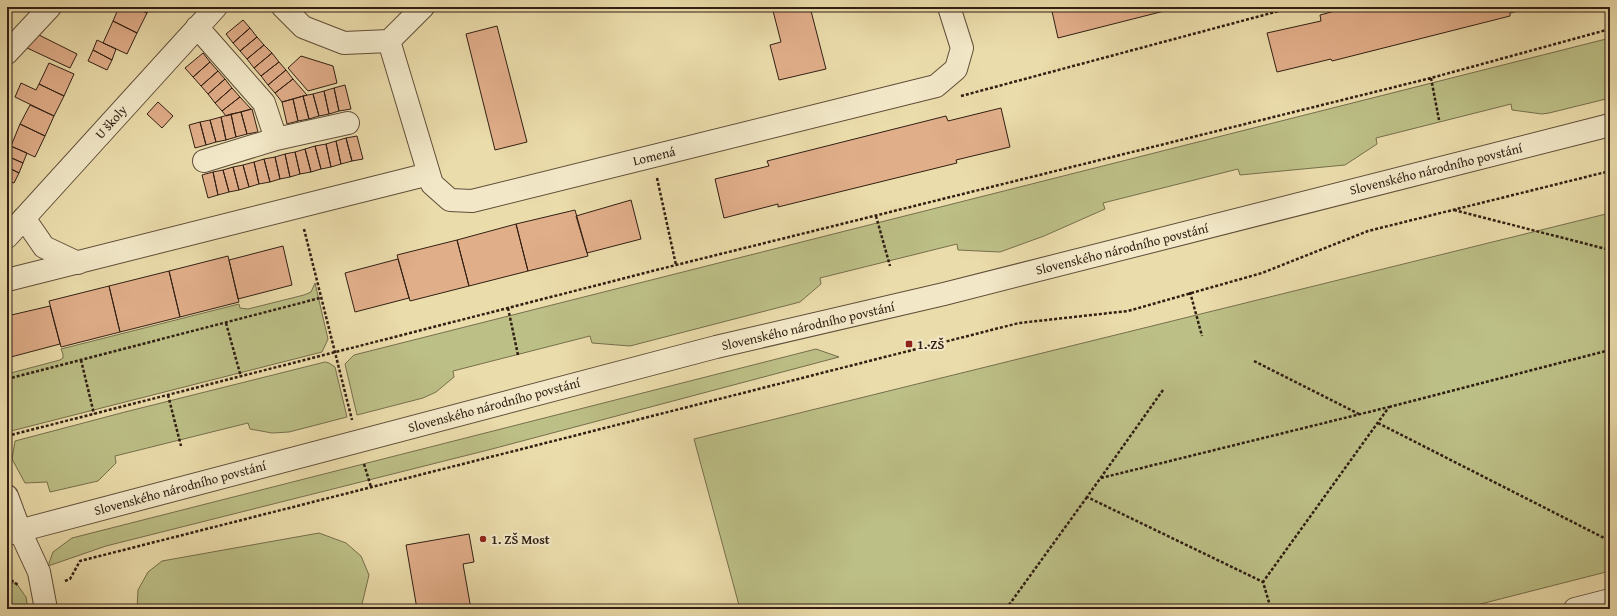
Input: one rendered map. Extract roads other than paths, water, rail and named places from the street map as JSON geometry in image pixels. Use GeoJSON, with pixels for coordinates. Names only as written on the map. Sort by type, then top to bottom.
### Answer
{"type":"FeatureCollection","features":[{"type":"Feature","properties":{"kind":"street"},"geometry":{"type":"LineString","coordinates":[[7,53],[50,7]]}},
{"type":"Feature","properties":{"kind":"street","name":"U školy"},"geometry":{"type":"LineString","coordinates":[[7,237],[216,7]]}},
{"type":"Feature","properties":{"kind":"street"},"geometry":{"type":"LineString","coordinates":[[283,7],[304,27],[344,44],[388,41],[423,7]]}},
{"type":"Feature","properties":{"kind":"street","name":"Lomená"},"geometry":{"type":"LineString","coordinates":[[388,41],[432,184],[450,200],[472,201],[936,86],[956,69],[962,48],[949,7]]}},
{"type":"Feature","properties":{"kind":"street"},"geometry":{"type":"LineString","coordinates":[[197,27],[264,104],[276,139]]}},
{"type":"Feature","properties":{"kind":"street"},"geometry":{"type":"LineString","coordinates":[[204,161],[276,139],[348,123]]}},
{"type":"Feature","properties":{"kind":"street","name":"Slovenského národního povstání"},"geometry":{"type":"LineString","coordinates":[[14,532],[716,347],[944,294],[1610,125]]}},
{"type":"Feature","properties":{"kind":"street"},"geometry":{"type":"LineString","coordinates":[[7,280],[429,174]]}},
{"type":"Feature","properties":{"kind":"street"},"geometry":{"type":"LineString","coordinates":[[24,218],[44,247],[78,263]]}},
{"type":"Feature","properties":{"kind":"street"},"geometry":{"type":"LineString","coordinates":[[7,496],[14,532],[39,572],[46,609]]}},
{"type":"Feature","properties":{"kind":"street"},"geometry":{"type":"LineString","coordinates":[[1575,609],[1610,600]]}},
{"type":"Feature","properties":{"kind":"place","name":"1. ZŠ"},"geometry":{"type":"Point","coordinates":[909,344]}},
{"type":"Feature","properties":{"kind":"place","name":"1. ZŠ Most"},"geometry":{"type":"Point","coordinates":[483,539]}}]}
